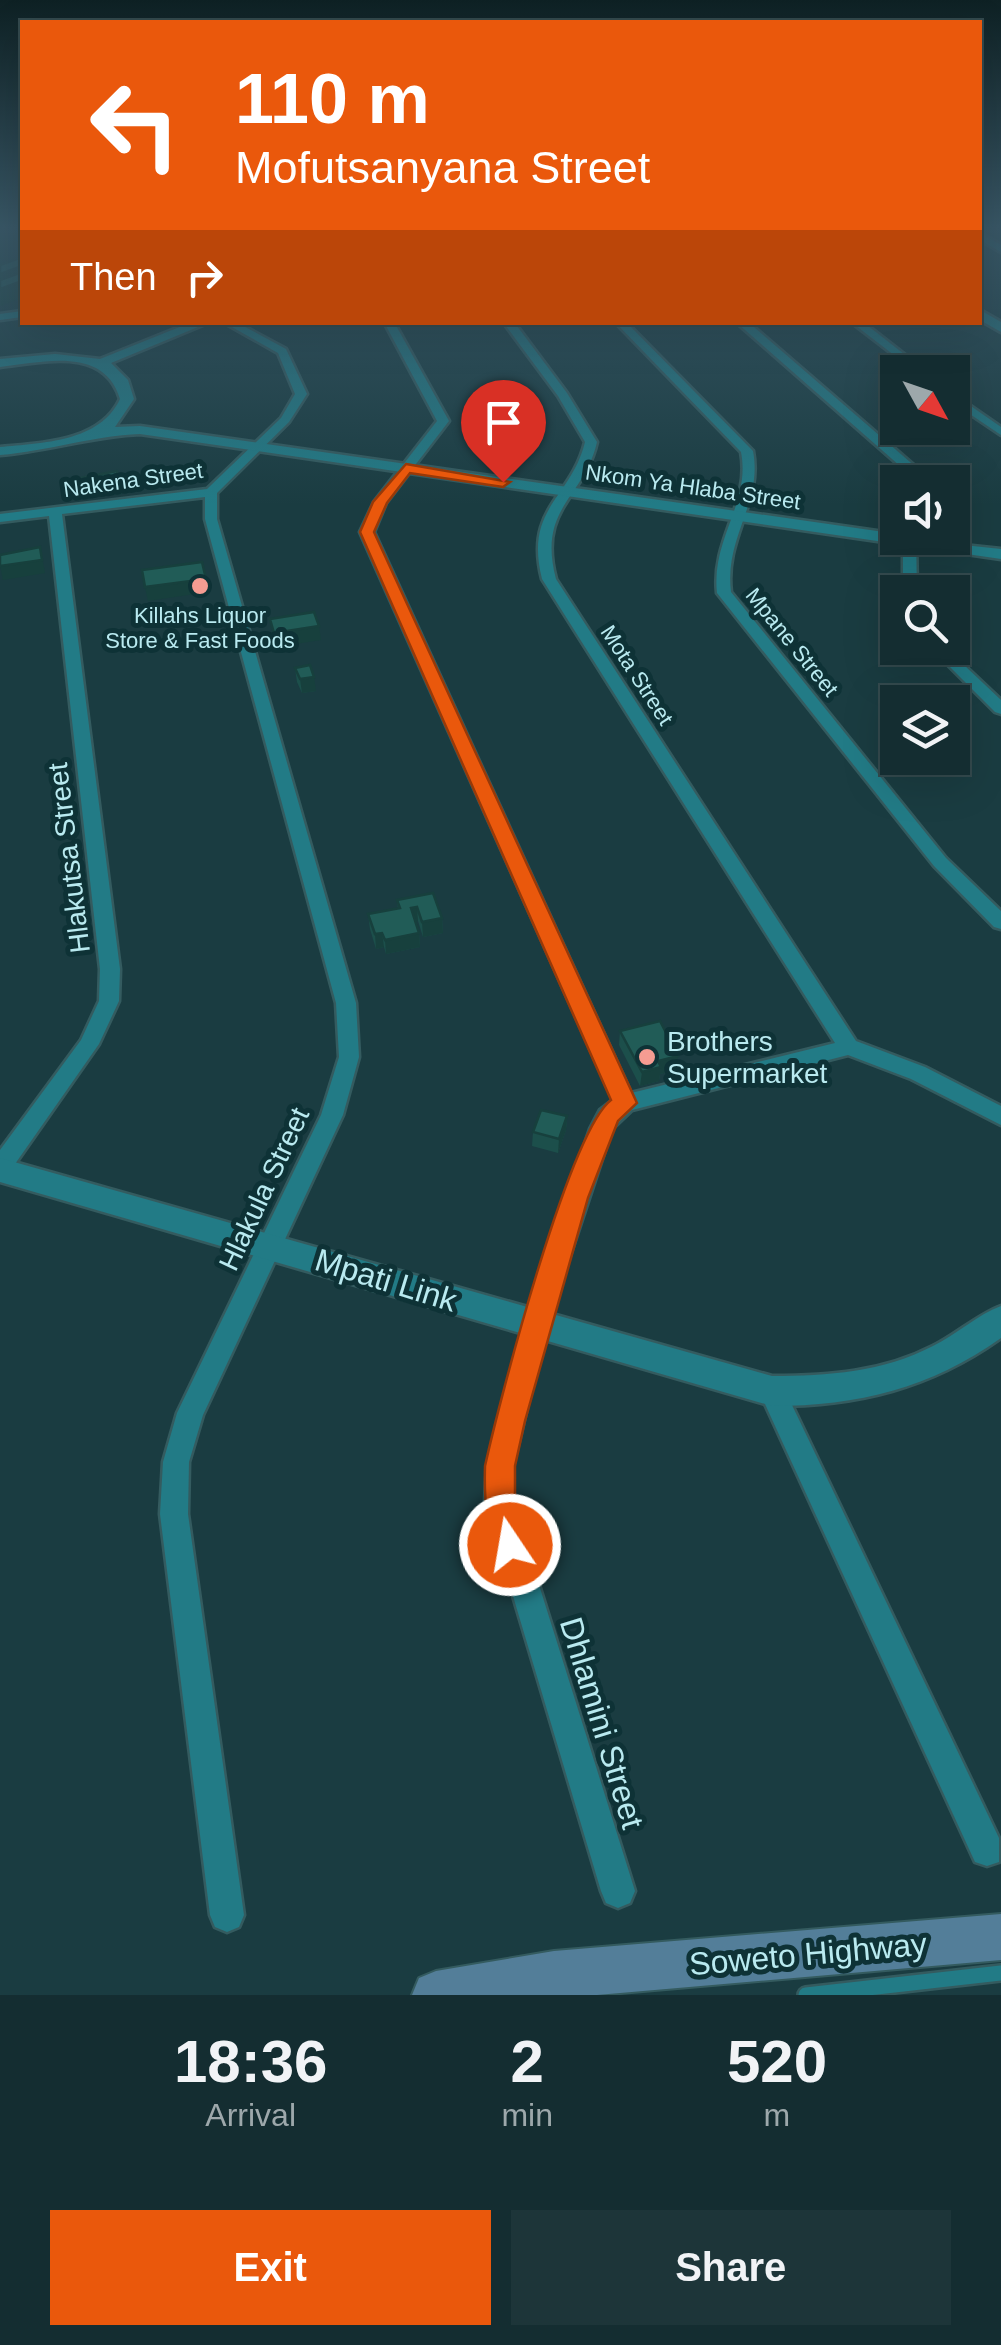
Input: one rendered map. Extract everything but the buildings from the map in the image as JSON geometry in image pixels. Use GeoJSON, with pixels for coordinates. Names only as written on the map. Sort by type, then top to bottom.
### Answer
{"type":"FeatureCollection","features":[{"type":"Feature","properties":{"kind":"main road","name":"Soweto Highway"},"geometry":{"type":"LineString","coordinates":[[436,1995],[554,1976],[1001,1937]]}},
{"type":"Feature","properties":{"kind":"street"},"geometry":{"type":"LineString","coordinates":[[104,366],[122,352],[196,325]]}},
{"type":"Feature","properties":{"kind":"street","name":"Nakena Street"},"geometry":{"type":"LineString","coordinates":[[0,518],[211,492],[285,420],[301,394],[282,351],[234,325]]}},
{"type":"Feature","properties":{"kind":"street"},"geometry":{"type":"LineString","coordinates":[[391,325],[443,420],[380,502],[367,532],[624,1103],[849,1047],[908,1069],[1001,1116]]}},
{"type":"Feature","properties":{"kind":"street","name":"Mota Street"},"geometry":{"type":"LineString","coordinates":[[510,325],[588,431],[592,442],[568,492],[542,531],[540,554],[549,580],[849,1047]]}},
{"type":"Feature","properties":{"kind":"street","name":"Mpane Street"},"geometry":{"type":"LineString","coordinates":[[623,325],[747,451],[752,465],[750,481],[721,555],[720,575],[731,604],[940,862],[1001,922]]}},
{"type":"Feature","properties":{"kind":"street"},"geometry":{"type":"LineString","coordinates":[[745,325],[906,465]]}},
{"type":"Feature","properties":{"kind":"street"},"geometry":{"type":"LineString","coordinates":[[860,325],[900,355]]}},
{"type":"Feature","properties":{"kind":"street"},"geometry":{"type":"LineString","coordinates":[[0,364],[122,352]]}},
{"type":"Feature","properties":{"kind":"street"},"geometry":{"type":"LineString","coordinates":[[0,451],[70,442],[121,414],[126,391],[117,375],[84,358]]}},
{"type":"Feature","properties":{"kind":"street"},"geometry":{"type":"LineString","coordinates":[[970,409],[1001,432]]}},
{"type":"Feature","properties":{"kind":"street"},"geometry":{"type":"LineString","coordinates":[[121,414],[140,430]]}},
{"type":"Feature","properties":{"kind":"street","name":"Nkom Ya Hlaba Street"},"geometry":{"type":"LineString","coordinates":[[94,432],[140,430],[880,535]]}},
{"type":"Feature","properties":{"kind":"street","name":"Hlakula Street"},"geometry":{"type":"LineString","coordinates":[[211,492],[211,518],[346,1003],[349,1058],[332,1116],[190,1412],[176,1462],[174,1514],[227,1914]]}},
{"type":"Feature","properties":{"kind":"street","name":"Hlakutsa Street"},"geometry":{"type":"LineString","coordinates":[[0,1168],[89,1044],[109,1001],[110,969],[56,511]]}},
{"type":"Feature","properties":{"kind":"street","name":"Nkom Ya Hlaba Street"},"geometry":{"type":"LineString","coordinates":[[970,549],[1001,554]]}},
{"type":"Feature","properties":{"kind":"street"},"geometry":{"type":"LineString","coordinates":[[955,665],[1001,710]]}},
{"type":"Feature","properties":{"kind":"street","name":"Dhlamini Street"},"geometry":{"type":"LineString","coordinates":[[618,1891],[499,1502],[500,1466],[535,1324],[591,1153],[608,1116],[624,1103]]}},
{"type":"Feature","properties":{"kind":"street","name":"Mpati Link"},"geometry":{"type":"LineString","coordinates":[[0,1168],[772,1391],[828,1392],[892,1380],[958,1353],[1001,1320]]}},
{"type":"Feature","properties":{"kind":"street"},"geometry":{"type":"LineString","coordinates":[[772,1391],[987,1850]]}},
{"type":"Feature","properties":{"kind":"lane","name":"Soweto Highway"},"geometry":{"type":"LineString","coordinates":[[806,1995],[1001,1973]]}},
{"type":"Feature","properties":{"kind":"place","name":"Killahs Liquor Store & Fast Foods"},"geometry":{"type":"Point","coordinates":[200,586]}},
{"type":"Feature","properties":{"kind":"place","name":"Brothers Supermarket"},"geometry":{"type":"Point","coordinates":[647,1057]}},
{"type":"Feature","properties":{"kind":"route"},"geometry":{"type":"LineString","coordinates":[[503,482],[406,468],[369,520],[367,532],[624,1103],[608,1116],[591,1153],[535,1324],[500,1466],[499,1502],[510,1545]]}}]}
